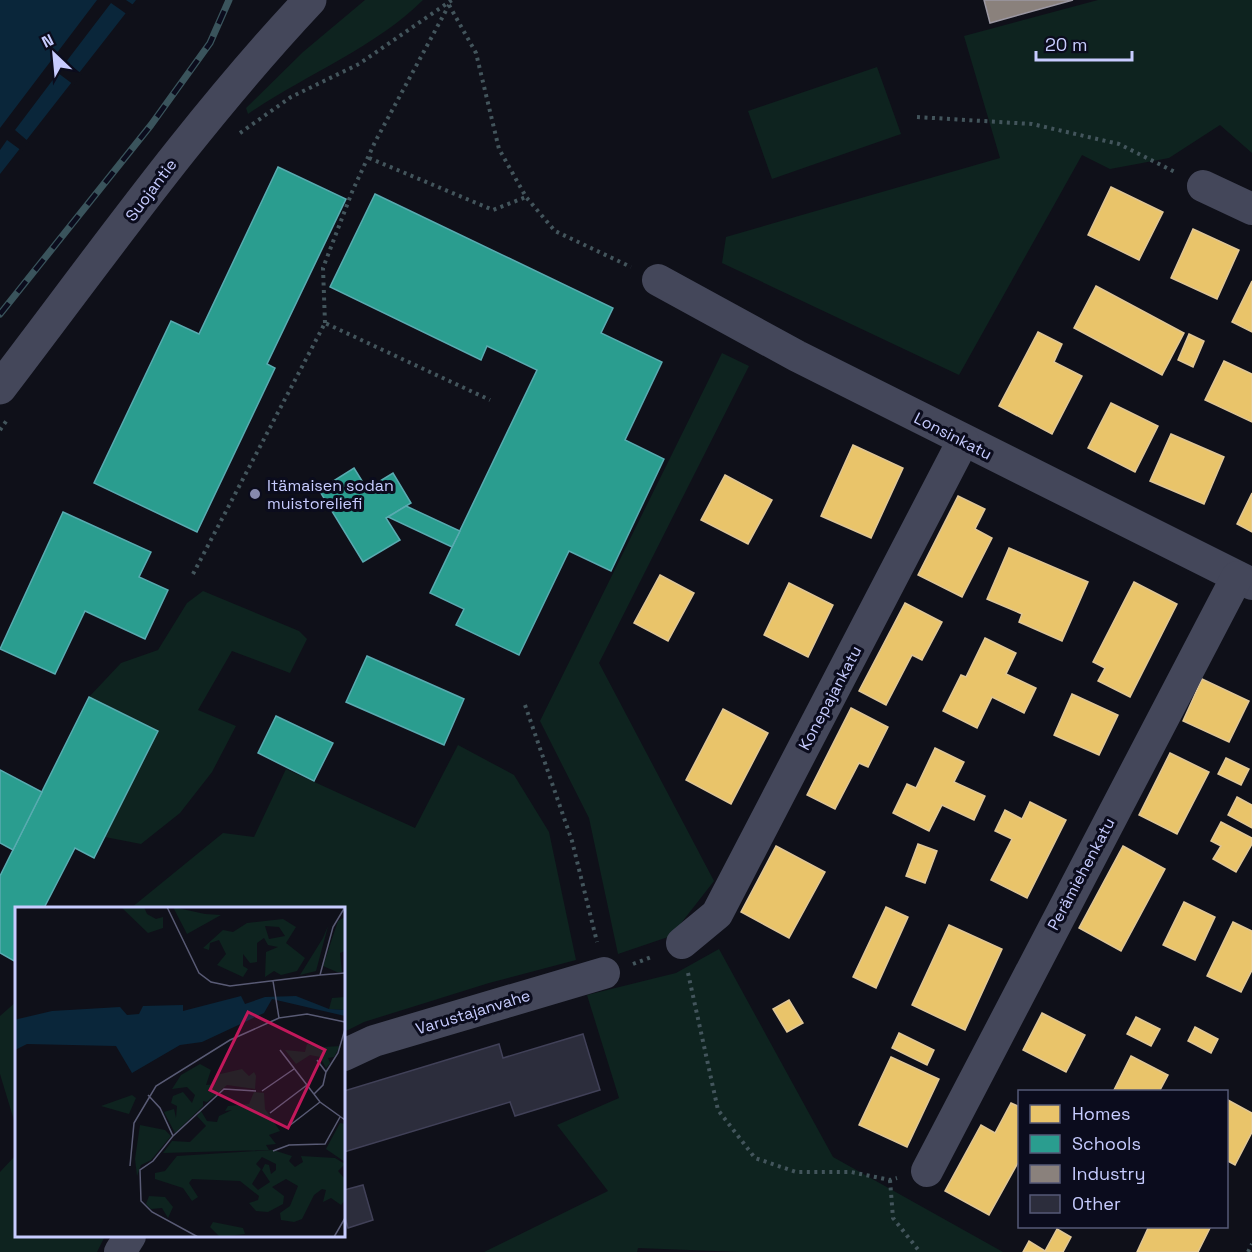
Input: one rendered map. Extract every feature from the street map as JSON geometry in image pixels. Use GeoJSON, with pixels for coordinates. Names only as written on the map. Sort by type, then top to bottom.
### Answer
{"type":"FeatureCollection","features":[{"type":"Feature","properties":{"kind":"street","name":"Suojantie"},"geometry":{"type":"LineString","coordinates":[[7,399],[190,139],[274,38],[310,0]]}},
{"type":"Feature","properties":{"kind":"street"},"geometry":{"type":"LineString","coordinates":[[1203,186],[1252,209]]}},
{"type":"Feature","properties":{"kind":"street","name":"Lonsinkatu"},"geometry":{"type":"LineString","coordinates":[[658,280],[797,357],[1244,581]]}},
{"type":"Feature","properties":{"kind":"street","name":"Konepajankatu"},"geometry":{"type":"LineString","coordinates":[[682,943],[717,914],[963,441]]}},
{"type":"Feature","properties":{"kind":"street","name":"Perämiehenkatu"},"geometry":{"type":"LineString","coordinates":[[927,1171],[1244,581]]}},
{"type":"Feature","properties":{"kind":"street","name":"Varustajanvahe"},"geometry":{"type":"LineString","coordinates":[[345,1055],[374,1041],[604,973]]}},
{"type":"Feature","properties":{"kind":"street"},"geometry":{"type":"LineString","coordinates":[[120,1252],[129,1237]]}},
{"type":"Feature","properties":{"kind":"path"},"geometry":{"type":"LineString","coordinates":[[232,139],[291,97],[359,64],[451,2]]}},
{"type":"Feature","properties":{"kind":"path"},"geometry":{"type":"LineString","coordinates":[[193,574],[325,322],[323,268],[352,192],[451,2]]}},
{"type":"Feature","properties":{"kind":"path"},"geometry":{"type":"LineString","coordinates":[[451,2],[476,53],[499,149],[526,196],[555,231],[658,280]]}},
{"type":"Feature","properties":{"kind":"path"},"geometry":{"type":"LineString","coordinates":[[917,117],[1032,124],[1119,144],[1203,186]]}},
{"type":"Feature","properties":{"kind":"path"},"geometry":{"type":"LineString","coordinates":[[369,158],[492,210],[526,196]]}},
{"type":"Feature","properties":{"kind":"path"},"geometry":{"type":"LineString","coordinates":[[325,322],[490,400]]}},
{"type":"Feature","properties":{"kind":"path"},"geometry":{"type":"LineString","coordinates":[[0,430],[7,399]]}},
{"type":"Feature","properties":{"kind":"path"},"geometry":{"type":"LineString","coordinates":[[525,705],[572,841],[604,973],[645,961],[682,943],[718,1110],[755,1158],[796,1172],[851,1172],[890,1180],[927,1171]]}},
{"type":"Feature","properties":{"kind":"path"},"geometry":{"type":"LineString","coordinates":[[890,1180],[893,1218],[920,1252]]}},
{"type":"Feature","properties":{"kind":"path"},"geometry":{"type":"LineString","coordinates":[[1248,1252],[1252,1244]]}},
{"type":"Feature","properties":{"kind":"green space"},"geometry":{"type":"Polygon","coordinates":[[[365,0],[423,0],[404,17],[361,47],[248,114],[246,108],[303,52],[365,0]]]}},
{"type":"Feature","properties":{"kind":"green space"},"geometry":{"type":"Polygon","coordinates":[[[1098,0],[1252,0],[1252,153],[1220,125],[1169,158],[1110,169],[1082,155],[959,375],[722,263],[726,237],[1000,158],[964,36],[1098,0]]]}},
{"type":"Feature","properties":{"kind":"green space"},"geometry":{"type":"Polygon","coordinates":[[[877,67],[901,134],[772,179],[748,111],[877,67]]]}},
{"type":"Feature","properties":{"kind":"green space"},"geometry":{"type":"Polygon","coordinates":[[[722,353],[749,366],[599,663],[714,881],[671,936],[618,954],[589,818],[540,721],[722,353]]]}},
{"type":"Feature","properties":{"kind":"green space"},"geometry":{"type":"Polygon","coordinates":[[[203,591],[299,631],[307,639],[290,673],[232,651],[198,710],[236,726],[212,772],[180,813],[141,844],[105,837],[157,731],[89,697],[121,663],[158,650],[187,603],[203,591]]]}},
{"type":"Feature","properties":{"kind":"green space"},"geometry":{"type":"Polygon","coordinates":[[[458,745],[514,775],[549,832],[576,960],[489,983],[364,1022],[345,1032],[345,907],[132,907],[223,833],[254,837],[286,769],[415,828],[458,745]]]}},
{"type":"Feature","properties":{"kind":"green space"},"geometry":{"type":"Polygon","coordinates":[[[719,949],[833,1157],[1003,1252],[740,1252],[638,1248],[637,1252],[484,1252],[608,1191],[557,1125],[619,1098],[587,995],[676,973],[719,949]]]}},
{"type":"Feature","properties":{"kind":"green space"},"geometry":{"type":"Polygon","coordinates":[[[15,1003],[15,1124],[0,1074],[0,1016],[15,1003]]]}},
{"type":"Feature","properties":{"kind":"green space"},"geometry":{"type":"Polygon","coordinates":[[[15,1156],[15,1237],[104,1237],[97,1252],[0,1252],[0,1172],[15,1156]]]}},
{"type":"Feature","properties":{"kind":"water"},"geometry":{"type":"Polygon","coordinates":[[[0,0],[136,0],[0,174],[0,0]]]}},
{"type":"Feature","properties":{"kind":"pier"},"geometry":{"type":"Polygon","coordinates":[[[97,0],[126,0],[135,6],[128,15],[111,3],[66,62],[82,74],[74,85],[58,73],[15,130],[29,142],[22,151],[7,140],[0,150],[0,128],[97,0]]]}},
{"type":"Feature","properties":{"kind":"building: Homes"},"geometry":{"type":"Polygon","coordinates":[[[1111,187],[1163,212],[1139,260],[1088,235],[1111,187]]]}},
{"type":"Feature","properties":{"kind":"building: Homes"},"geometry":{"type":"Polygon","coordinates":[[[1193,229],[1239,250],[1217,299],[1171,278],[1193,229]]]}},
{"type":"Feature","properties":{"kind":"building: Homes"},"geometry":{"type":"Polygon","coordinates":[[[1252,281],[1252,332],[1232,322],[1252,281]]]}},
{"type":"Feature","properties":{"kind":"building: Homes"},"geometry":{"type":"Polygon","coordinates":[[[1096,286],[1184,333],[1162,375],[1074,328],[1096,286]]]}},
{"type":"Feature","properties":{"kind":"building: Homes"},"geometry":{"type":"Polygon","coordinates":[[[1038,332],[1062,344],[1054,362],[1082,376],[1052,434],[999,406],[1038,332]]]}},
{"type":"Feature","properties":{"kind":"building: Homes"},"geometry":{"type":"Polygon","coordinates":[[[1189,334],[1204,341],[1193,367],[1178,360],[1189,334]]]}},
{"type":"Feature","properties":{"kind":"building: Homes"},"geometry":{"type":"Polygon","coordinates":[[[1224,361],[1252,374],[1252,422],[1205,400],[1224,361]]]}},
{"type":"Feature","properties":{"kind":"building: Homes"},"geometry":{"type":"Polygon","coordinates":[[[1111,403],[1158,426],[1135,472],[1088,448],[1111,403]]]}},
{"type":"Feature","properties":{"kind":"building: Homes"},"geometry":{"type":"Polygon","coordinates":[[[1171,434],[1224,457],[1204,504],[1150,481],[1171,434]]]}},
{"type":"Feature","properties":{"kind":"building: Homes"},"geometry":{"type":"Polygon","coordinates":[[[853,445],[903,468],[871,538],[821,516],[853,445]]]}},
{"type":"Feature","properties":{"kind":"building: Homes"},"geometry":{"type":"Polygon","coordinates":[[[725,475],[772,500],[748,544],[701,520],[725,475]]]}},
{"type":"Feature","properties":{"kind":"building: Homes"},"geometry":{"type":"Polygon","coordinates":[[[1252,493],[1252,532],[1237,524],[1252,493]]]}},
{"type":"Feature","properties":{"kind":"building: Homes"},"geometry":{"type":"Polygon","coordinates":[[[958,496],[985,509],[975,529],[992,538],[962,597],[918,575],[958,496]]]}},
{"type":"Feature","properties":{"kind":"building: Homes"},"geometry":{"type":"Polygon","coordinates":[[[1009,548],[1088,582],[1062,641],[1019,622],[1022,614],[987,599],[1009,548]]]}},
{"type":"Feature","properties":{"kind":"building: Homes"},"geometry":{"type":"Polygon","coordinates":[[[660,575],[694,593],[668,641],[634,623],[660,575]]]}},
{"type":"Feature","properties":{"kind":"building: Homes"},"geometry":{"type":"Polygon","coordinates":[[[1134,582],[1177,604],[1130,697],[1098,681],[1105,668],[1093,662],[1134,582]]]}},
{"type":"Feature","properties":{"kind":"building: Homes"},"geometry":{"type":"Polygon","coordinates":[[[789,583],[833,605],[808,657],[764,635],[789,583]]]}},
{"type":"Feature","properties":{"kind":"building: Homes"},"geometry":{"type":"Polygon","coordinates":[[[905,603],[942,622],[922,660],[912,655],[886,705],[859,691],[905,603]]]}},
{"type":"Feature","properties":{"kind":"building: Homes"},"geometry":{"type":"Polygon","coordinates":[[[985,638],[1016,653],[1006,674],[1036,688],[1024,713],[992,697],[977,728],[943,711],[961,675],[966,677],[985,638]]]}},
{"type":"Feature","properties":{"kind":"building: Homes"},"geometry":{"type":"Polygon","coordinates":[[[1202,679],[1249,701],[1229,742],[1183,721],[1202,679]]]}},
{"type":"Feature","properties":{"kind":"building: Homes"},"geometry":{"type":"Polygon","coordinates":[[[1072,694],[1118,715],[1099,755],[1054,735],[1072,694]]]}},
{"type":"Feature","properties":{"kind":"building: Homes"},"geometry":{"type":"Polygon","coordinates":[[[851,708],[888,727],[868,767],[859,763],[835,809],[807,795],[851,708]]]}},
{"type":"Feature","properties":{"kind":"building: Homes"},"geometry":{"type":"Polygon","coordinates":[[[723,709],[768,733],[731,804],[686,780],[723,709]]]}},
{"type":"Feature","properties":{"kind":"building: Homes"},"geometry":{"type":"Polygon","coordinates":[[[935,748],[964,762],[954,782],[985,796],[974,820],[942,805],[929,831],[893,813],[907,784],[916,788],[935,748]]]}},
{"type":"Feature","properties":{"kind":"building: Homes"},"geometry":{"type":"Polygon","coordinates":[[[1170,753],[1209,772],[1177,834],[1139,815],[1170,753]]]}},
{"type":"Feature","properties":{"kind":"building: Homes"},"geometry":{"type":"Polygon","coordinates":[[[1226,758],[1249,769],[1241,785],[1218,774],[1226,758]]]}},
{"type":"Feature","properties":{"kind":"building: Homes"},"geometry":{"type":"Polygon","coordinates":[[[1237,797],[1252,805],[1252,828],[1228,815],[1237,797]]]}},
{"type":"Feature","properties":{"kind":"building: Homes"},"geometry":{"type":"Polygon","coordinates":[[[1030,802],[1066,820],[1027,898],[991,880],[1012,839],[995,831],[1005,810],[1022,819],[1030,802]]]}},
{"type":"Feature","properties":{"kind":"building: Homes"},"geometry":{"type":"Polygon","coordinates":[[[1221,822],[1252,838],[1252,844],[1236,872],[1213,859],[1221,846],[1211,841],[1221,822]]]}},
{"type":"Feature","properties":{"kind":"building: Homes"},"geometry":{"type":"Polygon","coordinates":[[[918,844],[937,851],[925,883],[906,876],[918,844]]]}},
{"type":"Feature","properties":{"kind":"building: Homes"},"geometry":{"type":"Polygon","coordinates":[[[776,846],[825,872],[789,938],[741,912],[776,846]]]}},
{"type":"Feature","properties":{"kind":"building: Homes"},"geometry":{"type":"Polygon","coordinates":[[[1123,846],[1165,869],[1121,951],[1079,928],[1123,846]]]}},
{"type":"Feature","properties":{"kind":"building: Homes"},"geometry":{"type":"Polygon","coordinates":[[[1184,902],[1215,917],[1195,960],[1163,945],[1184,902]]]}},
{"type":"Feature","properties":{"kind":"building: Homes"},"geometry":{"type":"Polygon","coordinates":[[[886,907],[908,917],[876,988],[853,977],[886,907]]]}},
{"type":"Feature","properties":{"kind":"building: Homes"},"geometry":{"type":"Polygon","coordinates":[[[1233,922],[1252,931],[1252,970],[1241,992],[1207,976],[1233,922]]]}},
{"type":"Feature","properties":{"kind":"building: Homes"},"geometry":{"type":"Polygon","coordinates":[[[949,925],[1002,949],[965,1030],[912,1005],[949,925]]]}},
{"type":"Feature","properties":{"kind":"building: Homes"},"geometry":{"type":"Polygon","coordinates":[[[789,1000],[803,1023],[787,1032],[773,1009],[789,1000]]]}},
{"type":"Feature","properties":{"kind":"building: Homes"},"geometry":{"type":"Polygon","coordinates":[[[1042,1013],[1085,1035],[1066,1072],[1023,1050],[1042,1013]]]}},
{"type":"Feature","properties":{"kind":"building: Homes"},"geometry":{"type":"Polygon","coordinates":[[[1136,1017],[1160,1029],[1151,1046],[1127,1034],[1136,1017]]]}},
{"type":"Feature","properties":{"kind":"building: Homes"},"geometry":{"type":"Polygon","coordinates":[[[1195,1027],[1218,1039],[1211,1053],[1188,1041],[1195,1027]]]}},
{"type":"Feature","properties":{"kind":"building: Homes"},"geometry":{"type":"Polygon","coordinates":[[[899,1033],[934,1050],[927,1065],[892,1048],[899,1033]]]}},
{"type":"Feature","properties":{"kind":"building: Homes"},"geometry":{"type":"Polygon","coordinates":[[[1131,1056],[1168,1075],[1160,1090],[1114,1090],[1131,1056]]]}},
{"type":"Feature","properties":{"kind":"building: Homes"},"geometry":{"type":"Polygon","coordinates":[[[891,1057],[939,1079],[907,1147],[859,1125],[891,1057]]]}},
{"type":"Feature","properties":{"kind":"building: Homes"},"geometry":{"type":"Polygon","coordinates":[[[1228,1100],[1252,1113],[1252,1132],[1235,1165],[1228,1161],[1228,1100]]]}},
{"type":"Feature","properties":{"kind":"building: Homes"},"geometry":{"type":"Polygon","coordinates":[[[1011,1103],[1018,1106],[1018,1163],[989,1215],[945,1191],[981,1125],[995,1133],[1011,1103]]]}},
{"type":"Feature","properties":{"kind":"building: Homes"},"geometry":{"type":"Polygon","coordinates":[[[1148,1228],[1210,1228],[1198,1252],[1137,1252],[1148,1228]]]}},
{"type":"Feature","properties":{"kind":"building: Homes"},"geometry":{"type":"Polygon","coordinates":[[[1057,1229],[1071,1237],[1063,1252],[1023,1252],[1029,1241],[1045,1251],[1057,1229]]]}},
{"type":"Feature","properties":{"kind":"building: Schools"},"geometry":{"type":"Polygon","coordinates":[[[278,167],[346,199],[267,364],[275,368],[197,532],[94,483],[171,321],[199,334],[278,167]]]}},
{"type":"Feature","properties":{"kind":"building: Schools"},"geometry":{"type":"Polygon","coordinates":[[[375,194],[613,308],[601,333],[662,362],[625,440],[664,459],[611,571],[569,551],[519,655],[456,625],[464,609],[430,593],[537,370],[487,346],[481,360],[330,287],[375,194]]]}},
{"type":"Feature","properties":{"kind":"building: Schools"},"geometry":{"type":"Polygon","coordinates":[[[354,468],[367,489],[393,473],[411,503],[386,518],[400,540],[363,562],[319,490],[354,468]]]}},
{"type":"Feature","properties":{"kind":"building: Schools"},"geometry":{"type":"Polygon","coordinates":[[[406,506],[460,531],[452,547],[388,517],[406,506]]]}},
{"type":"Feature","properties":{"kind":"building: Schools"},"geometry":{"type":"Polygon","coordinates":[[[63,512],[151,552],[139,577],[168,590],[145,639],[85,611],[55,674],[0,649],[63,512]]]}},
{"type":"Feature","properties":{"kind":"building: Schools"},"geometry":{"type":"Polygon","coordinates":[[[367,656],[464,699],[444,745],[346,702],[367,656]]]}},
{"type":"Feature","properties":{"kind":"building: Schools"},"geometry":{"type":"Polygon","coordinates":[[[89,697],[158,731],[94,858],[75,848],[45,907],[15,907],[15,961],[0,953],[0,876],[89,697]]]}},
{"type":"Feature","properties":{"kind":"building: Schools"},"geometry":{"type":"Polygon","coordinates":[[[276,716],[333,743],[314,781],[258,753],[276,716]]]}},
{"type":"Feature","properties":{"kind":"building: Schools"},"geometry":{"type":"Polygon","coordinates":[[[0,770],[42,792],[13,850],[0,843],[0,770]]]}},
{"type":"Feature","properties":{"kind":"building: Industry"},"geometry":{"type":"Polygon","coordinates":[[[984,0],[1073,0],[990,23],[984,0]]]}},
{"type":"Feature","properties":{"kind":"building: Other"},"geometry":{"type":"Polygon","coordinates":[[[583,1034],[600,1090],[515,1116],[510,1102],[345,1152],[345,1091],[499,1044],[503,1058],[583,1034]]]}},
{"type":"Feature","properties":{"kind":"building: Other"},"geometry":{"type":"Polygon","coordinates":[[[363,1185],[373,1220],[348,1228],[345,1218],[345,1190],[363,1185]]]}},
{"type":"Feature","properties":{"kind":"railway"},"geometry":{"type":"LineString","coordinates":[[0,314],[151,125],[210,43],[229,0]]}},
{"type":"Feature","properties":{"kind":"place","name":"Itämaisen sodan muistoreliefi"},"geometry":{"type":"Point","coordinates":[255,494]}}]}
